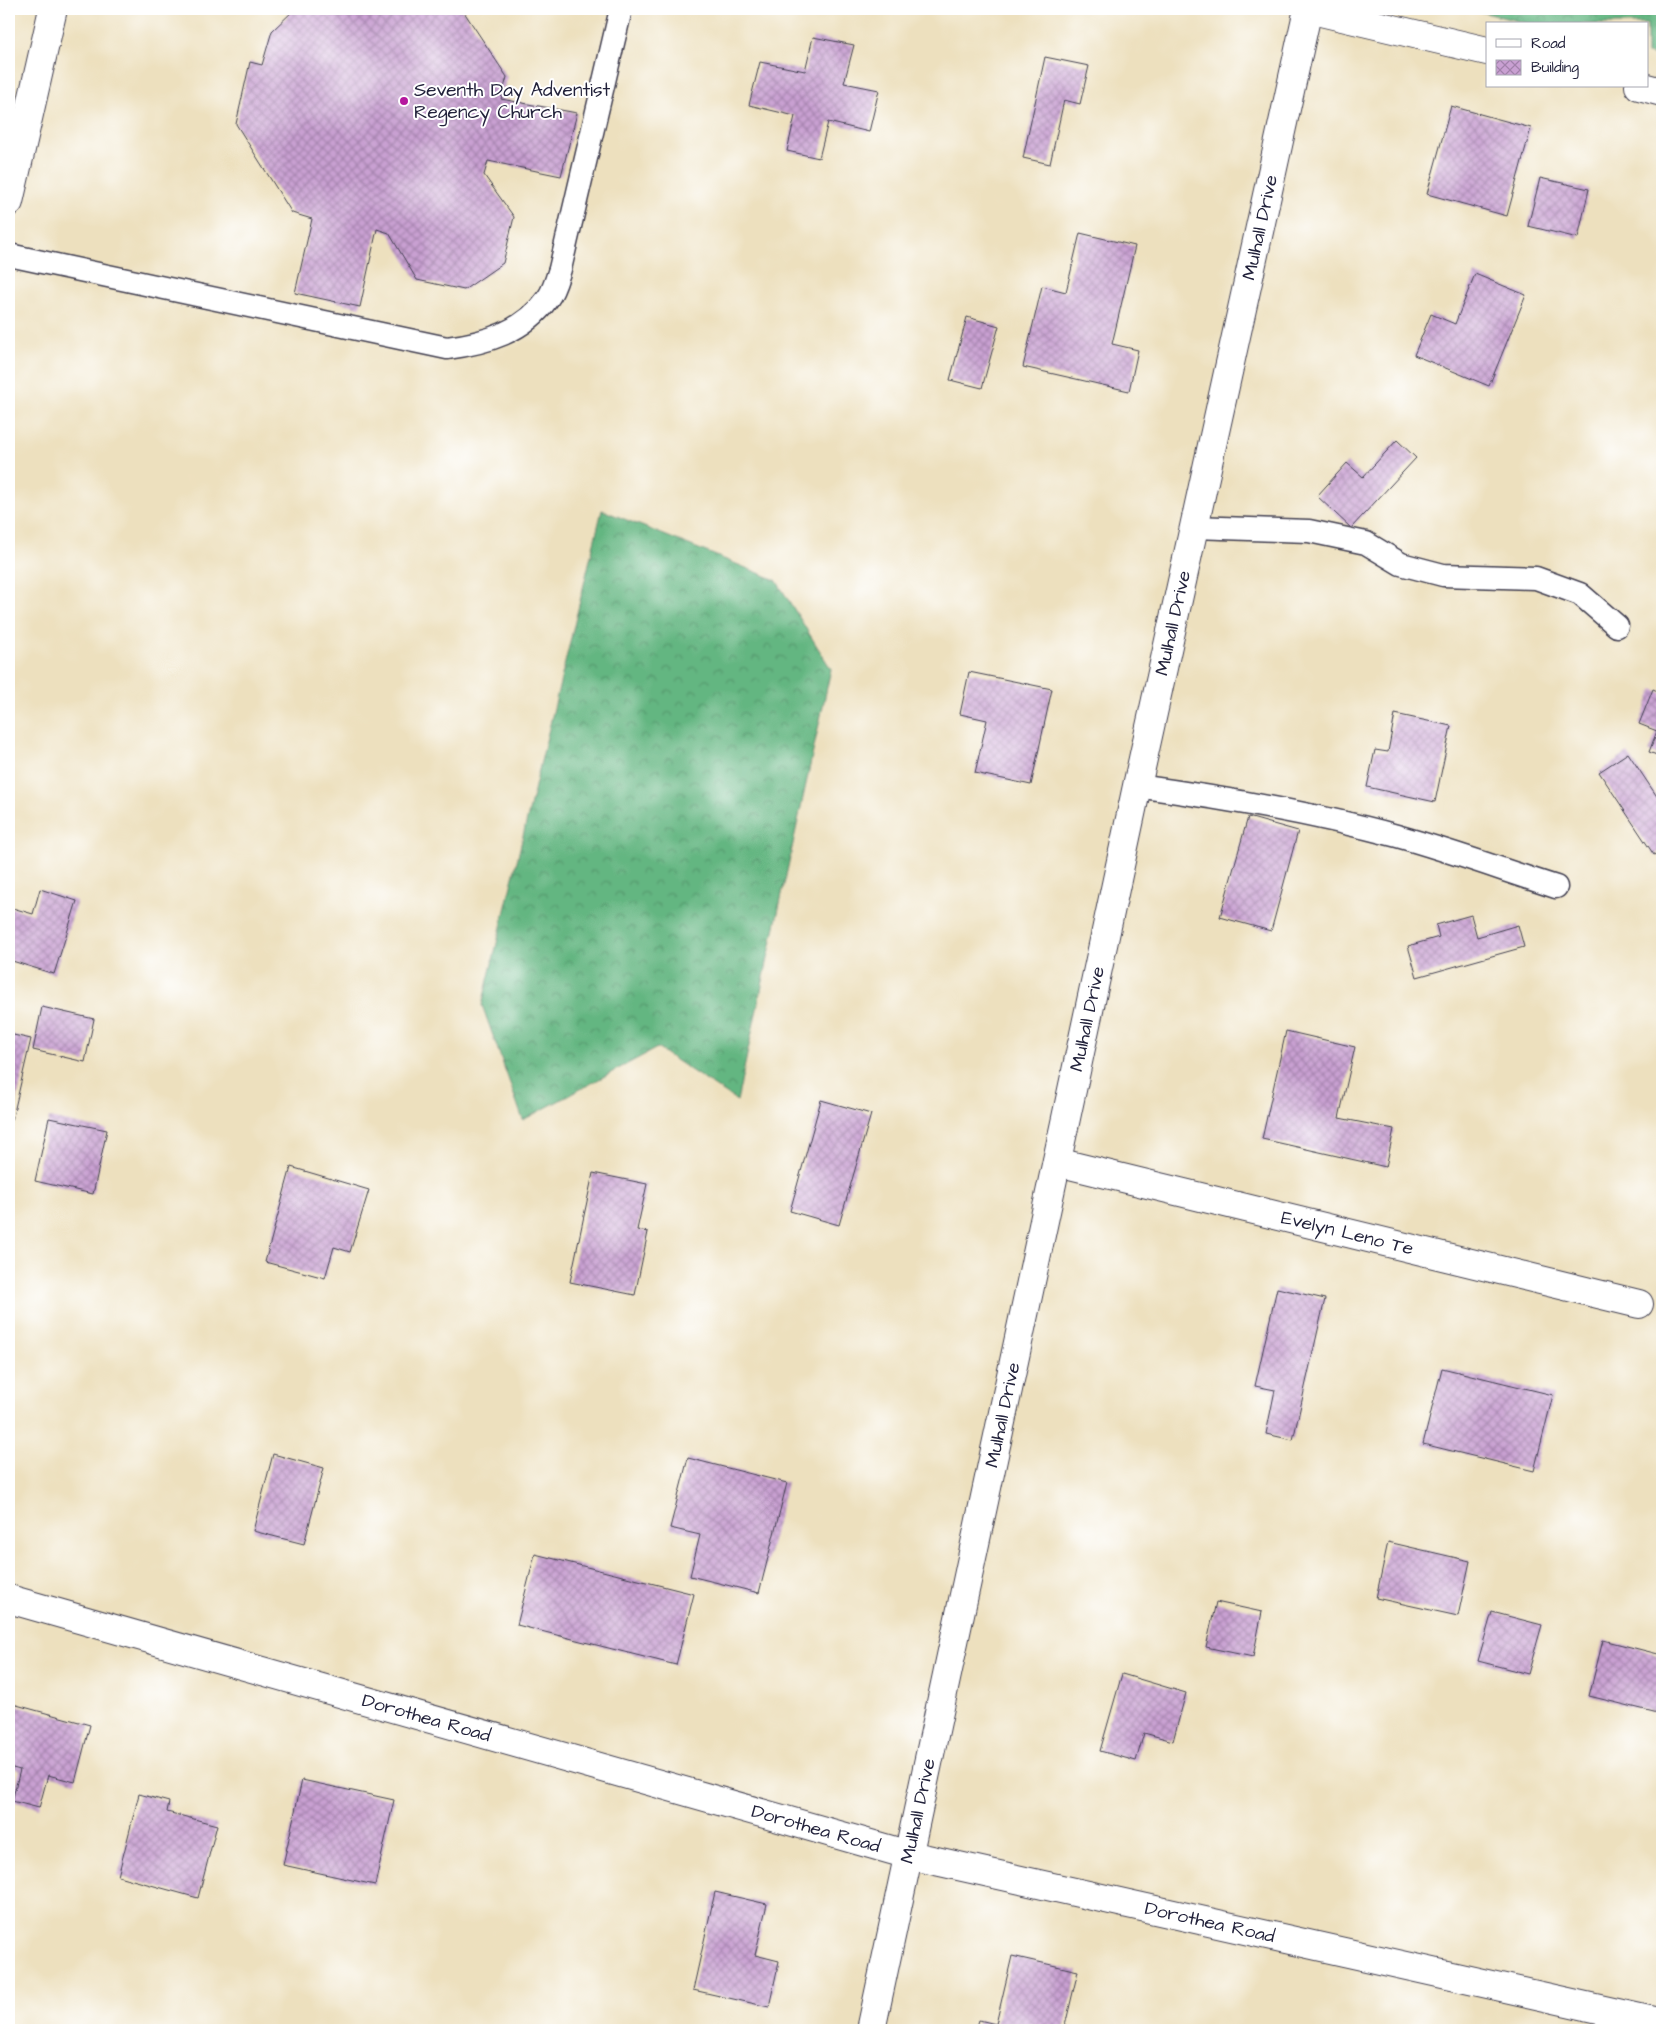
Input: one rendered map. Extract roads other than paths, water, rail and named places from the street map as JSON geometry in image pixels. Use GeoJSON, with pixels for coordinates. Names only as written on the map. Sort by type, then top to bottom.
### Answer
{"type":"FeatureCollection","features":[{"type":"Feature","properties":{"kind":"street"},"geometry":{"type":"LineString","coordinates":[[9,202],[53,9]]}},
{"type":"Feature","properties":{"kind":"street"},"geometry":{"type":"LineString","coordinates":[[1308,9],[1486,51]]}},
{"type":"Feature","properties":{"kind":"street","name":"Mulhall Drive"},"geometry":{"type":"LineString","coordinates":[[871,2030],[1137,786],[1308,9]]}},
{"type":"Feature","properties":{"kind":"street"},"geometry":{"type":"LineString","coordinates":[[1647,88],[1662,92]]}},
{"type":"Feature","properties":{"kind":"street","name":"Evelyn Leno Te"},"geometry":{"type":"LineString","coordinates":[[1057,1162],[1639,1304]]}},
{"type":"Feature","properties":{"kind":"street","name":"Dorothea Road"},"geometry":{"type":"LineString","coordinates":[[9,1599],[909,1855],[1662,2023]]}},
{"type":"Feature","properties":{"kind":"lane"},"geometry":{"type":"LineString","coordinates":[[9,256],[447,348],[478,344],[504,335],[527,319],[548,298],[560,269],[621,9]]}},
{"type":"Feature","properties":{"kind":"lane"},"geometry":{"type":"LineString","coordinates":[[1194,527],[1309,531],[1366,542],[1402,564],[1444,575],[1536,578],[1580,594],[1617,626]]}},
{"type":"Feature","properties":{"kind":"lane"},"geometry":{"type":"LineString","coordinates":[[1137,786],[1222,798],[1343,823],[1436,848],[1556,887]]}},
{"type":"Feature","properties":{"kind":"place","name":"Seventh Day Adventist Regency Church"},"geometry":{"type":"Point","coordinates":[404,101]}}]}
